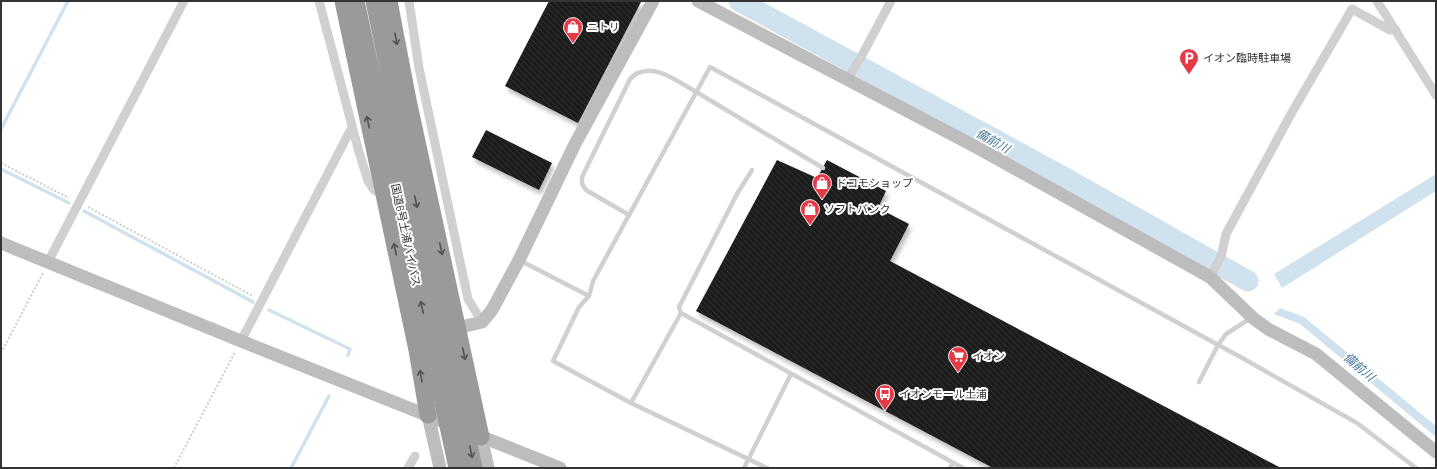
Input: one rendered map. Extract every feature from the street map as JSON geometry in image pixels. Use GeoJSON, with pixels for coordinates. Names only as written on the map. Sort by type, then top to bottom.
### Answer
{"type":"FeatureCollection","features":[{"type":"Feature","properties":{"kind":"highway"},"geometry":{"type":"LineString","coordinates":[[343,1],[417,350],[428,415]]}},
{"type":"Feature","properties":{"kind":"highway","name":"国道6号土浦バイパス"},"geometry":{"type":"LineString","coordinates":[[356,1],[400,166],[474,468]]}},
{"type":"Feature","properties":{"kind":"highway","name":"国道6号土浦バイパス"},"geometry":{"type":"LineString","coordinates":[[374,1],[400,166],[457,468]]}},
{"type":"Feature","properties":{"kind":"highway"},"geometry":{"type":"LineString","coordinates":[[389,1],[408,100],[481,437]]}},
{"type":"Feature","properties":{"kind":"street"},"geometry":{"type":"LineString","coordinates":[[48,262],[184,1]]}},
{"type":"Feature","properties":{"kind":"street"},"geometry":{"type":"LineString","coordinates":[[319,1],[352,127],[368,181],[374,190],[383,194]]}},
{"type":"Feature","properties":{"kind":"street"},"geometry":{"type":"LineString","coordinates":[[409,1],[420,68],[468,299],[482,322]]}},
{"type":"Feature","properties":{"kind":"street"},"geometry":{"type":"LineString","coordinates":[[417,350],[423,339],[436,332],[458,329],[482,322],[492,310],[519,260],[575,144],[653,1]]}},
{"type":"Feature","properties":{"kind":"street"},"geometry":{"type":"LineString","coordinates":[[698,1],[850,75],[978,148],[1213,273],[1253,318],[1268,329],[1316,354],[1436,452]]}},
{"type":"Feature","properties":{"kind":"street"},"geometry":{"type":"LineString","coordinates":[[850,75],[891,1]]}},
{"type":"Feature","properties":{"kind":"street"},"geometry":{"type":"LineString","coordinates":[[1377,1],[1436,95]]}},
{"type":"Feature","properties":{"kind":"street"},"geometry":{"type":"LineString","coordinates":[[1213,273],[1221,257],[1226,234],[1291,114],[1352,9],[1390,30],[1396,30]]}},
{"type":"Feature","properties":{"kind":"street"},"geometry":{"type":"LineString","coordinates":[[241,341],[352,127]]}},
{"type":"Feature","properties":{"kind":"street"},"geometry":{"type":"LineString","coordinates":[[1,243],[241,341],[560,468]]}},
{"type":"Feature","properties":{"kind":"street"},"geometry":{"type":"LineString","coordinates":[[428,415],[440,468]]}},
{"type":"Feature","properties":{"kind":"street"},"geometry":{"type":"LineString","coordinates":[[481,437],[488,468]]}},
{"type":"Feature","properties":{"kind":"street"},"geometry":{"type":"LineString","coordinates":[[408,468],[415,456]]}},
{"type":"Feature","properties":{"kind":"lane"},"geometry":{"type":"LineString","coordinates":[[767,468],[631,403],[553,361],[579,307],[589,296],[593,281],[710,67],[1218,345],[1357,423],[1416,468]]}},
{"type":"Feature","properties":{"kind":"lane"},"geometry":{"type":"LineString","coordinates":[[629,215],[586,190],[582,184],[582,177],[630,79],[638,73],[650,71],[660,72],[688,87],[822,168]]}},
{"type":"Feature","properties":{"kind":"lane"},"geometry":{"type":"LineString","coordinates":[[631,403],[681,314],[679,307],[737,194],[752,170]]}},
{"type":"Feature","properties":{"kind":"lane"},"geometry":{"type":"LineString","coordinates":[[519,260],[589,296]]}},
{"type":"Feature","properties":{"kind":"lane"},"geometry":{"type":"LineString","coordinates":[[681,314],[963,468]]}},
{"type":"Feature","properties":{"kind":"lane"},"geometry":{"type":"LineString","coordinates":[[1200,382],[1218,345],[1226,334],[1253,318]]}},
{"type":"Feature","properties":{"kind":"lane"},"geometry":{"type":"LineString","coordinates":[[744,468],[791,374]]}},
{"type":"Feature","properties":{"kind":"lane"},"geometry":{"type":"LineString","coordinates":[[950,468],[954,463]]}},
{"type":"Feature","properties":{"kind":"path"},"geometry":{"type":"LineString","coordinates":[[1,163],[262,301]]}},
{"type":"Feature","properties":{"kind":"path"},"geometry":{"type":"LineString","coordinates":[[1,353],[48,262]]}},
{"type":"Feature","properties":{"kind":"path"},"geometry":{"type":"LineString","coordinates":[[174,468],[241,341]]}},
{"type":"Feature","properties":{"kind":"water"},"geometry":{"type":"Polygon","coordinates":[[[1436,174],[1436,191],[1282,288],[1274,274],[1436,174]]]}},
{"type":"Feature","properties":{"kind":"water"},"geometry":{"type":"Polygon","coordinates":[[[1280,308],[1304,317],[1436,426],[1436,437],[1300,324],[1274,314],[1280,308]]]}},
{"type":"Feature","properties":{"kind":"building","name":"ニトリ"},"geometry":{"type":"Polygon","coordinates":[[[549,1],[641,2],[578,123],[505,86],[549,1]]]}},
{"type":"Feature","properties":{"kind":"building"},"geometry":{"type":"Polygon","coordinates":[[[486,130],[552,163],[539,190],[472,157],[486,130]]]}},
{"type":"Feature","properties":{"kind":"building","name":"イオン"},"geometry":{"type":"Polygon","coordinates":[[[777,160],[817,178],[827,160],[886,191],[878,208],[909,224],[890,261],[1281,468],[993,468],[696,311],[777,160]]]}},
{"type":"Feature","properties":{"kind":"waterway"},"geometry":{"type":"LineString","coordinates":[[1,129],[68,1]]}},
{"type":"Feature","properties":{"kind":"waterway","name":"備前川"},"geometry":{"type":"LineString","coordinates":[[739,1],[1058,174],[1248,281]]}},
{"type":"Feature","properties":{"kind":"waterway"},"geometry":{"type":"LineString","coordinates":[[1,169],[69,203]]}},
{"type":"Feature","properties":{"kind":"waterway"},"geometry":{"type":"LineString","coordinates":[[84,211],[253,302]]}},
{"type":"Feature","properties":{"kind":"waterway"},"geometry":{"type":"LineString","coordinates":[[269,310],[350,349],[348,355]]}},
{"type":"Feature","properties":{"kind":"waterway"},"geometry":{"type":"LineString","coordinates":[[291,468],[329,396]]}},
{"type":"Feature","properties":{"kind":"place","name":"ニトリ"},"geometry":{"type":"Point","coordinates":[573,44]}},
{"type":"Feature","properties":{"kind":"place","name":"イオン臨時駐車場"},"geometry":{"type":"Point","coordinates":[1189,75]}},
{"type":"Feature","properties":{"kind":"place","name":"ドコモショップ"},"geometry":{"type":"Point","coordinates":[822,200]}},
{"type":"Feature","properties":{"kind":"place","name":"ソフトバンク"},"geometry":{"type":"Point","coordinates":[810,226]}},
{"type":"Feature","properties":{"kind":"place","name":"イオン"},"geometry":{"type":"Point","coordinates":[958,373]}},
{"type":"Feature","properties":{"kind":"place","name":"イオンモール土浦"},"geometry":{"type":"Point","coordinates":[885,411]}}]}
